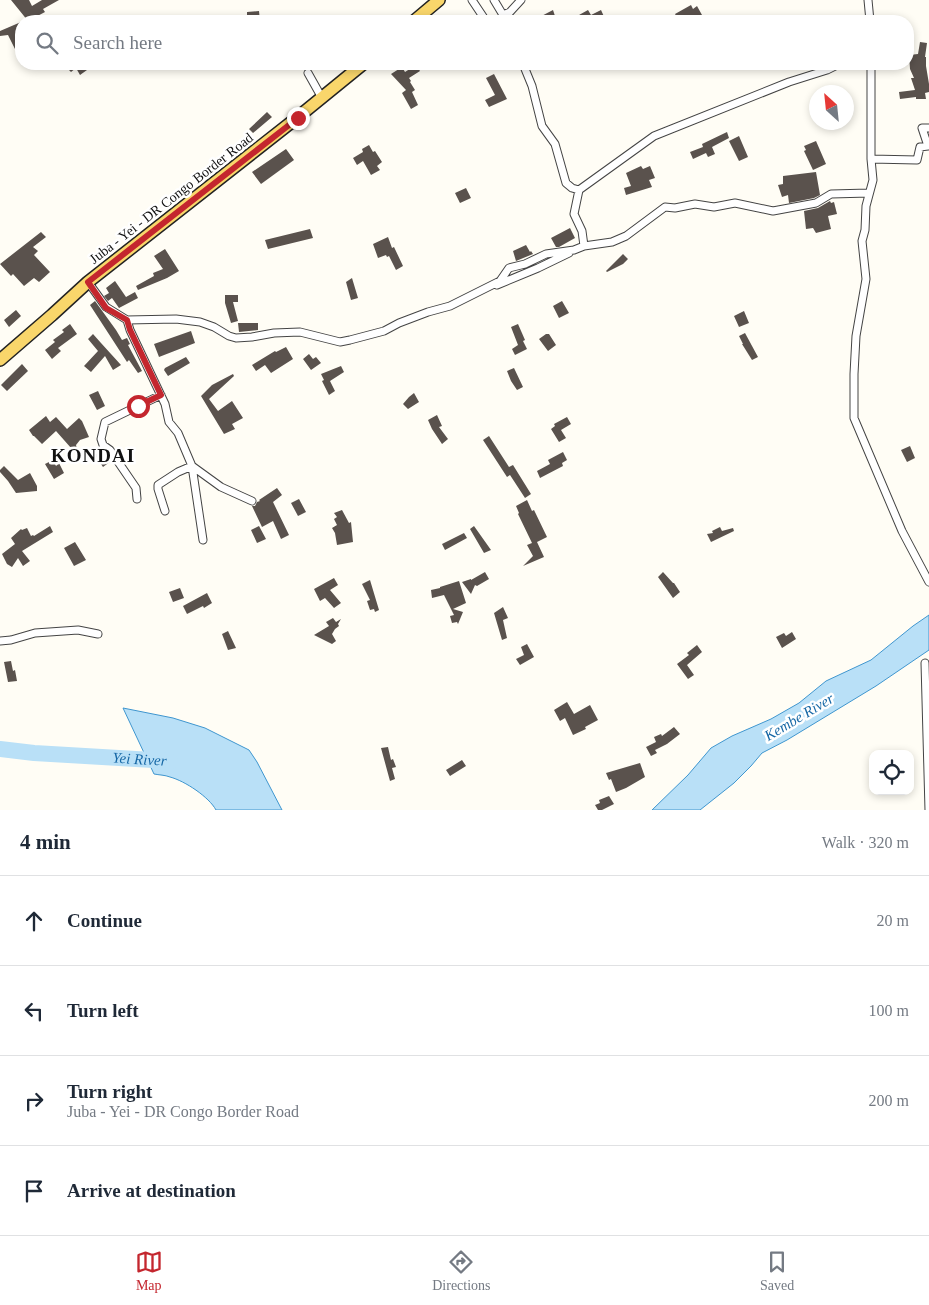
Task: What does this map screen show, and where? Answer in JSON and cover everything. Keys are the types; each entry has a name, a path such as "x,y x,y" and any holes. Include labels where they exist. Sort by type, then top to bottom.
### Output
{"main road":[{"path":"420,15 433,2"},
{"name":"Juba - Yei - DR Congo Border Road","path":"0,360 88,282 356,70"}],"street":[{"path":"472,0 482,15"},
{"path":"494,0 501,15"},
{"path":"506,15 522,0"},
{"path":"868,0 869,15"},
{"path":"525,70 532,86 542,126 555,144 566,183 572,188 579,190"},
{"path":"584,246 582,232 574,214 579,190 654,136 789,82 827,70"},
{"path":"871,70 871,160 873,180 866,206 865,230 862,241 866,278 856,336 854,418 902,531 929,582"},
{"path":"308,74 322,98"},
{"path":"871,160 917,160 920,147 928,146 922,128 929,128"},
{"path":"476,293 520,276 584,246 612,242 626,236 665,207 675,208 695,204 714,207 735,203 773,211 816,203 831,194 869,193"},
{"path":"88,282 106,308 127,320 176,319 200,322 236,338 300,332 340,342 384,331 428,312 450,306 500,281 509,268 525,264 546,254 574,250"},
{"path":"127,320 165,404 169,422 178,433 192,466 203,540"},
{"path":"137,499 136,488 101,439 105,422 161,395"},
{"path":"192,466 221,487 252,501"},
{"path":"165,511 158,485 178,472 192,466"},
{"path":"0,642 35,632 78,630 98,634"},
{"path":"925,663 929,810"}],"water":[{"name":"Kembe River","path":"929,615 929,650 876,686 762,753 734,783 700,810 652,810 688,775 711,748 732,736 771,719 799,703 826,681 871,660"},
{"path":"123,708 173,718 205,728 249,750 282,810 216,810 208,800 189,786 168,776 154,774"}],"building":[{"path":"11,0 29,0 32,6 42,0 59,0 43,9 45,12 39,15 23,15"},
{"path":"691,5 693,9 697,6 702,15 676,15"},
{"path":"553,10 555,15 543,15"},
{"path":"588,10 591,15 579,15"},
{"path":"601,10 603,15 591,15"},
{"path":"259,11 259,15 247,15 247,12"},
{"path":"15,25 15,49 8,35 0,36 0,31"},
{"path":"920,42 927,43 925,57 929,92 925,93 926,99 916,99 916,97 900,99 899,92 915,90 911,78 914,78 910,70 914,70 914,54 918,54"},
{"path":"77,70 87,70 80,75"},
{"path":"397,70 404,70 405,72 408,70 420,71 409,78 415,90 412,92 418,105 411,109 402,93 406,90 391,74"},
{"path":"494,74 507,99 489,107 485,100 495,95 486,78"},
{"path":"267,112 272,117 253,133 249,129"},
{"path":"727,132 729,138 712,147 715,154 708,157 706,153 693,159 690,152 703,147 702,144"},
{"path":"739,136 748,157 739,161 729,141"},
{"path":"816,141 826,164 813,170 804,151 806,150 804,146"},
{"path":"369,145 382,162 377,166 380,170 371,175 363,161 357,165 353,158 363,152 362,149"},
{"path":"286,149 294,160 261,184 252,172"},
{"path":"641,166 643,169 650,166 655,178 649,180 652,187 626,195 624,188 631,186 626,173"},
{"path":"816,172 820,195 789,203 788,195 782,197 778,185 783,184 783,176"},
{"path":"466,188 471,198 460,203 455,193"},
{"path":"830,201 831,203 834,202 837,214 828,216 831,229 816,233 813,228 806,229 804,211 818,208"},
{"path":"570,228 575,238 556,247 551,238"},
{"path":"310,229 313,238 268,249 265,240"},
{"path":"41,232 46,237 33,247 38,251 34,255 50,272 39,282 34,278 24,286 0,264"},
{"path":"388,237 392,248 394,247 403,266 396,270 389,256 387,257 386,255 378,258 373,244"},
{"path":"526,245 533,254 516,261 513,251"},
{"path":"165,249 179,271 138,290 136,286 154,276 153,273 163,269 154,256"},
{"path":"623,254 628,259 623,264 607,272 606,271"},
{"path":"352,278 358,298 351,300 346,282"},
{"path":"115,281 126,297 135,292 138,298 119,308 112,298 108,301 104,296 109,293 106,288"},
{"path":"225,295 238,295 238,302 233,302 238,321 231,323 225,303"},
{"path":"95,301 122,340 127,338 130,344 128,345 142,371 138,373 129,360 127,362 90,305"},
{"path":"562,301 569,313 559,318 553,306"},
{"path":"16,310 21,316 9,327 4,320"},
{"path":"744,311 749,323 739,327 734,316"},
{"path":"238,323 258,323 258,330 239,332"},
{"path":"70,324 77,334 58,348 61,351 52,359 45,350 55,342 53,340 64,332 62,330"},
{"path":"518,324 527,349 515,355 512,349 518,345 511,327"},
{"path":"191,331 195,343 159,357 154,344"},
{"path":"745,333 758,357 752,360 739,336"},
{"path":"93,334 121,365 113,370 105,356 91,372 84,366 98,351 88,339"},
{"path":"549,334 556,345 548,351 539,339"},
{"path":"286,347 293,359 271,373 265,365 256,371 252,365 275,351"},
{"path":"309,354 313,359 316,357 321,363 311,370 303,359"},
{"path":"186,357 190,363 168,376 164,370 165,368"},
{"path":"22,364 28,371 7,391 1,385"},
{"path":"341,366 344,372 330,381 335,391 329,395 322,381 324,380 321,374"},
{"path":"514,368 523,387 517,390 507,371"},
{"path":"233,374 234,376 209,399 218,411 232,401 243,418 232,424 235,429 224,434 201,396 212,385"},
{"path":"98,391 105,406 97,410 89,395"},
{"path":"414,393 419,402 408,409 403,404"},
{"path":"437,415 442,426 439,427 448,439 442,444 428,420"},
{"path":"46,416 50,422 56,417 67,429 79,418 82,421 89,437 80,440 76,445 79,457 56,431 42,444 33,436 29,430"},
{"path":"567,417 571,424 561,430 566,438 559,442 551,429 555,426 554,424"},
{"path":"489,436 509,467 513,465 531,494 525,498 510,475 507,477 483,440"},
{"path":"910,446 915,458 907,462 901,450"},
{"path":"102,450 111,461 103,467 95,455"},
{"path":"563,452 567,460 562,463 563,466 540,478 537,471 550,464 548,460"},
{"path":"53,460 56,466 59,463 64,473 54,479 45,464"},
{"path":"4,466 18,480 30,473 37,486 37,491 16,493 0,472"},
{"path":"277,488 282,495 273,502 289,535 281,539 273,521 262,527 252,506 255,506 259,500"},
{"path":"299,499 306,512 298,516 291,503"},
{"path":"527,500 547,537 537,542 544,557 523,566 533,556 527,545 532,543 516,506"},
{"path":"342,510 349,523 351,522 353,542 337,545 332,528 337,525 334,519 337,517 334,513"},
{"path":"50,526 53,532 22,551 30,561 23,566 18,558 12,567 7,564 2,554 15,544 11,538 21,529 27,528 31,536 34,536"},
{"path":"259,526 266,539 257,543 251,530"},
{"path":"474,526 491,550 484,553 470,529"},
{"path":"720,527 722,531 733,528 734,531 711,542 707,534 713,533 712,531"},
{"path":"464,533 467,538 445,550 442,544"},
{"path":"75,542 86,560 74,566 64,548"},
{"path":"485,572 489,579 477,586 475,585 471,594 462,582 471,580"},
{"path":"663,572 680,592 673,598 658,577"},
{"path":"334,578 338,585 330,590 341,603 334,608 325,598 320,601 314,589"},
{"path":"370,580 379,610 375,612 374,609 370,610 367,601 370,600 362,584"},
{"path":"459,581 466,603 453,609 463,612 458,624 457,622 452,623 450,616 454,615 444,595 432,598 431,590"},
{"path":"180,588 184,598 173,602 169,592"},
{"path":"207,593 212,603 187,614 183,606"},
{"path":"503,607 508,618 503,620 507,638 502,640 494,613"},
{"path":"333,618 336,622 341,619 338,624 339,626 332,634 336,641 332,644 314,635 329,626 326,622"},
{"path":"228,631 236,648 228,650 222,634"},
{"path":"792,632 796,639 782,648 776,637 784,633 786,636"},
{"path":"527,644 534,657 520,665 516,659 524,655 521,647"},
{"path":"697,645 702,652 687,665 694,675 688,679 677,664 689,655 687,653"},
{"path":"11,661 17,681 8,682 4,662"},
{"path":"567,702 574,714 590,705 598,720 585,727 586,729 573,735 565,718 560,721 554,710"},
{"path":"674,727 680,734 655,750 657,753 651,756 646,747 656,742 654,737 661,734 662,736"},
{"path":"388,747 391,760 393,759 396,767 392,768 395,779 390,781 381,748"},
{"path":"462,760 466,766 450,776 446,770"},
{"path":"640,763 645,777 616,792 611,779 609,780 606,773"},
{"path":"609,796 614,804 598,810 595,805 600,803 599,800"}],"waterway":[{"name":"Yei River","path":"0,749 34,753 170,761"}],"district":[{"name":"KONDAI","path":"93,455"}],"route":[{"path":"138,406 161,395 127,320 106,308 88,282 298,118"}]}
